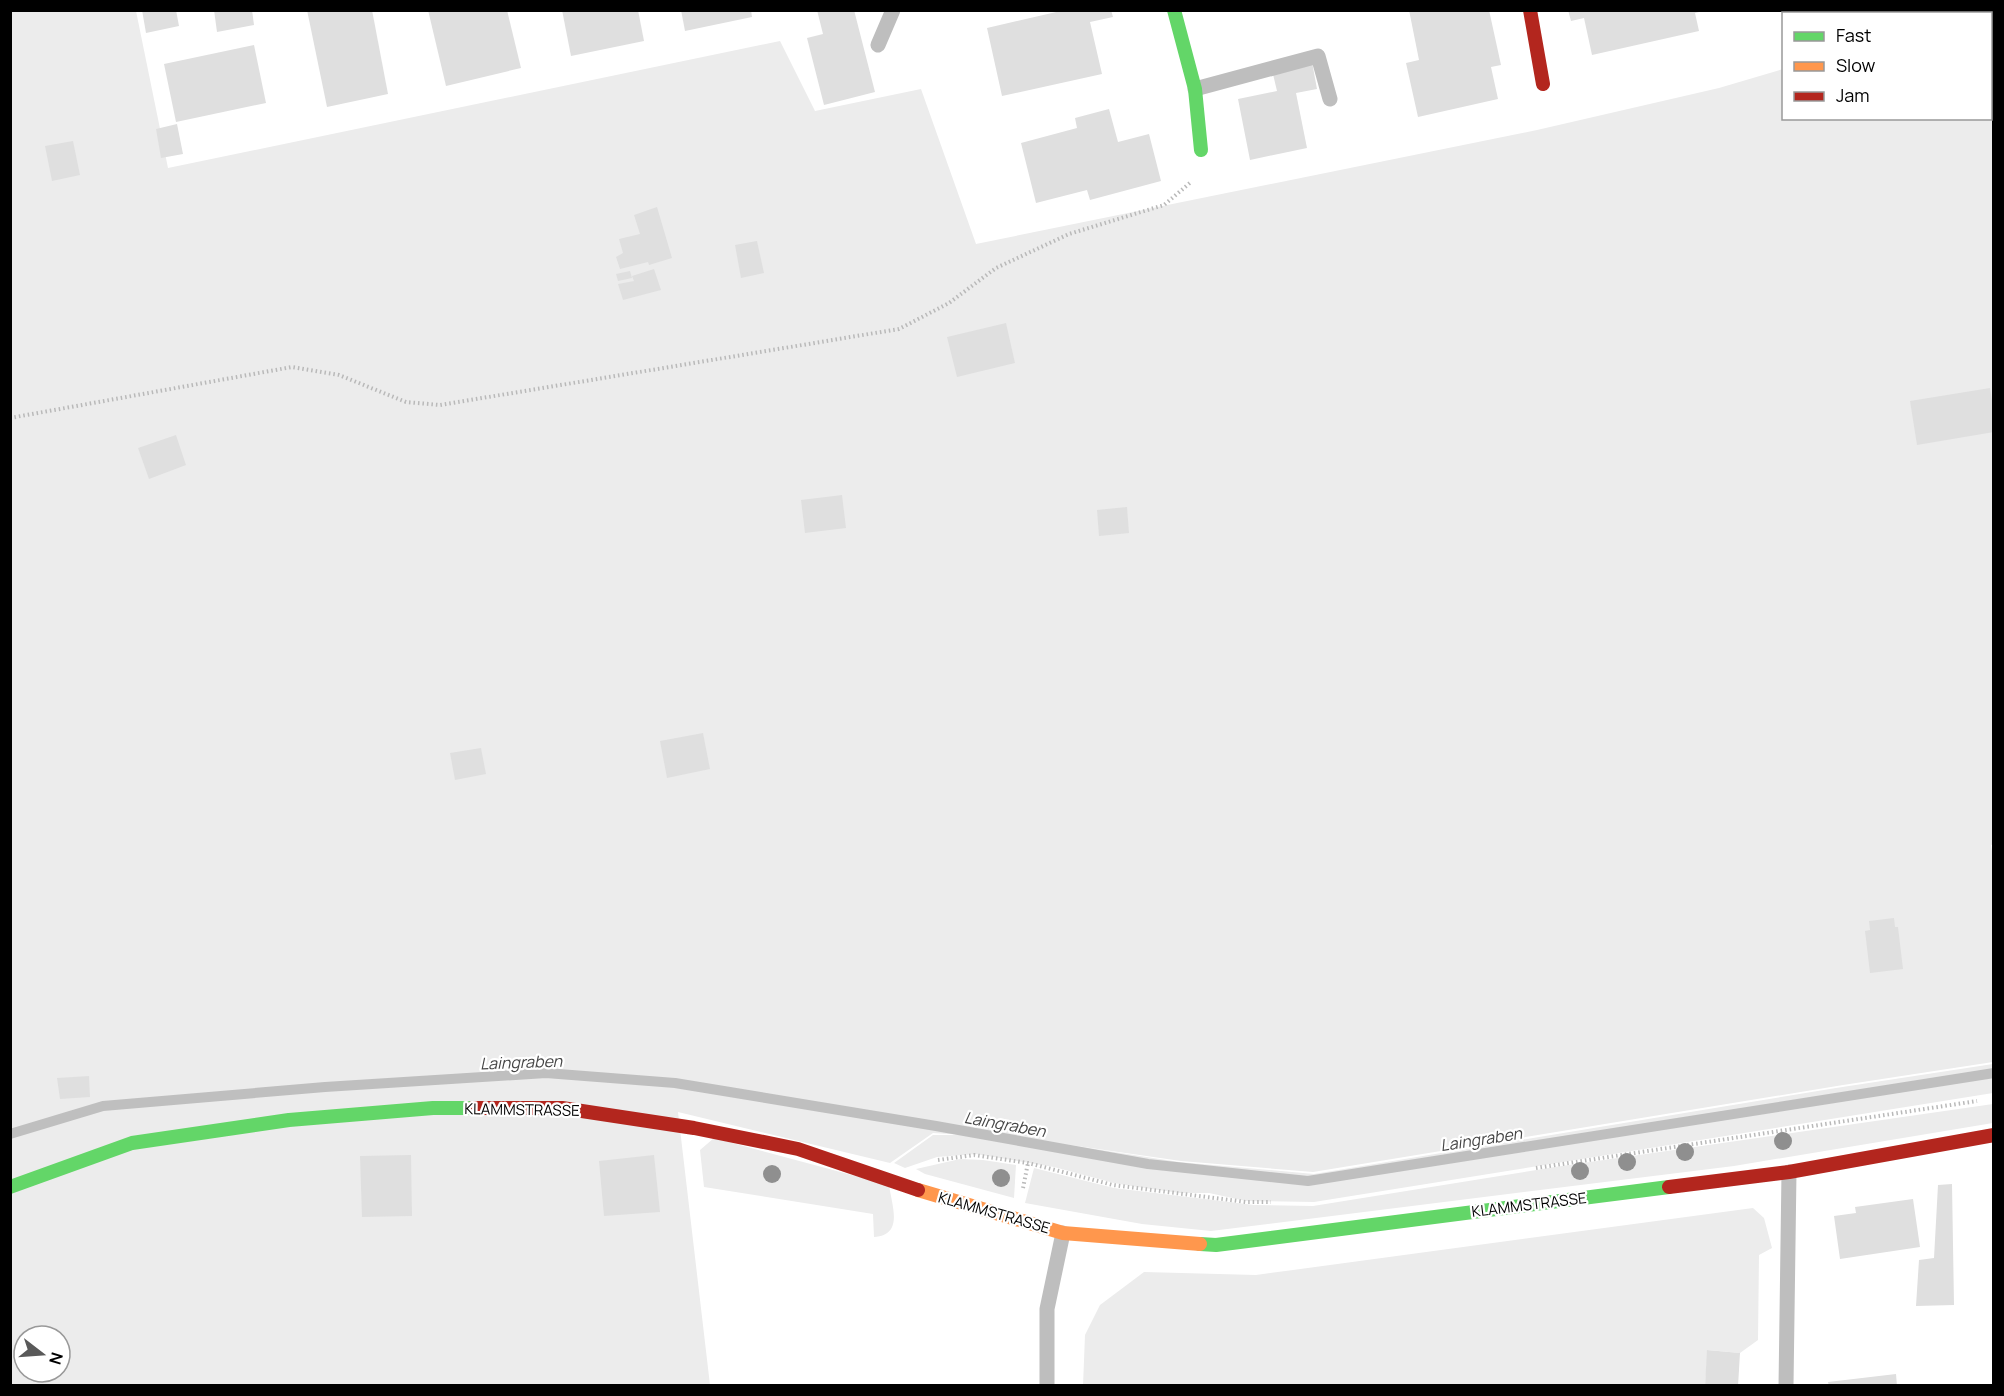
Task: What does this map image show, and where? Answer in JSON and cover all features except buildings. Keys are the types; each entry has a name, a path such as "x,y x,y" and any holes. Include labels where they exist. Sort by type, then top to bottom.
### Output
{"street":[{"path":"1174,10 1196,89 1201,150"},
{"path":"1530,10 1543,84"},
{"name":"KLAMMSTRASSE","path":"10,1187 132,1143 289,1120 433,1108 562,1108 694,1128 798,1149 942,1198 1063,1233 1216,1245 1789,1172 1994,1135"}],"lane":[{"path":"878,45 893,10"},
{"path":"1196,89 1318,56 1330,99"},
{"path":"1786,1386 1789,1172"},
{"name":"KLAMMSTRASSE","path":"1047,1386 1047,1309 1063,1233"}],"path":[{"path":"10,418 292,367 339,375 406,402 440,405 899,330 949,303 996,268 1069,234 1164,205 1191,182 1201,150"},
{"path":"1527,1169 1982,1101"},
{"path":"928,1164 939,1160 974,1155 1028,1162 1113,1185 1246,1202 1280,1202"}],"shaded area":[{"path":"10,11 136,11 168,168 780,41 815,111 921,89 976,244 1537,130 1719,88 1782,69 1782,120 1992,120 1992,101 1994,107 1994,844 1991,845 1994,864 1993,1062 1313,1172 1181,1161 1056,1143 1179,1162 1314,1174 1993,1064 1993,1093 1314,1202 1246,1201 1209,1193 1180,1193 1114,1183 1054,1167 976,1154 937,1157 905,1168 894,1163 933,1135 965,1135 933,1133 890,1163 678,1112 710,1385 11,1385"},
{"path":"1993,1104 1993,1123 1734,1166 1211,1231 1142,1224 1025,1203 1034,1168 1114,1188 1254,1205 1313,1206 1555,1167"},
{"path":"714,1138 889,1185 893,1225 883,1235 874,1237 873,1214 704,1187 700,1150"},
{"path":"960,1159 1016,1165 1014,1198 925,1174 916,1169"},
{"path":"1753,1208 1764,1218 1772,1248 1759,1255 1758,1340 1740,1353 1708,1350 1705,1385 1083,1386 1085,1335 1100,1305 1144,1272 1256,1275"}],"waterway":[{"name":"Laingraben","path":"10,1134 103,1106 325,1087 546,1073 675,1083 1148,1164 1308,1181 1994,1073"}],"traffic: fast":[{"path":"1174,10 1195,89 1201,150"},
{"path":"10,1187 132,1143 289,1120 433,1108 473,1108"},
{"path":"1200,1244 1216,1245 1669,1187"}],"traffic: slow":[{"path":"918,1190 1063,1233 1200,1244"}],"traffic: jam":[{"path":"1530,10 1543,84"},
{"path":"473,1108 562,1108 694,1128 798,1149 918,1190"},
{"path":"1669,1187 1789,1172 1994,1135"}]}
